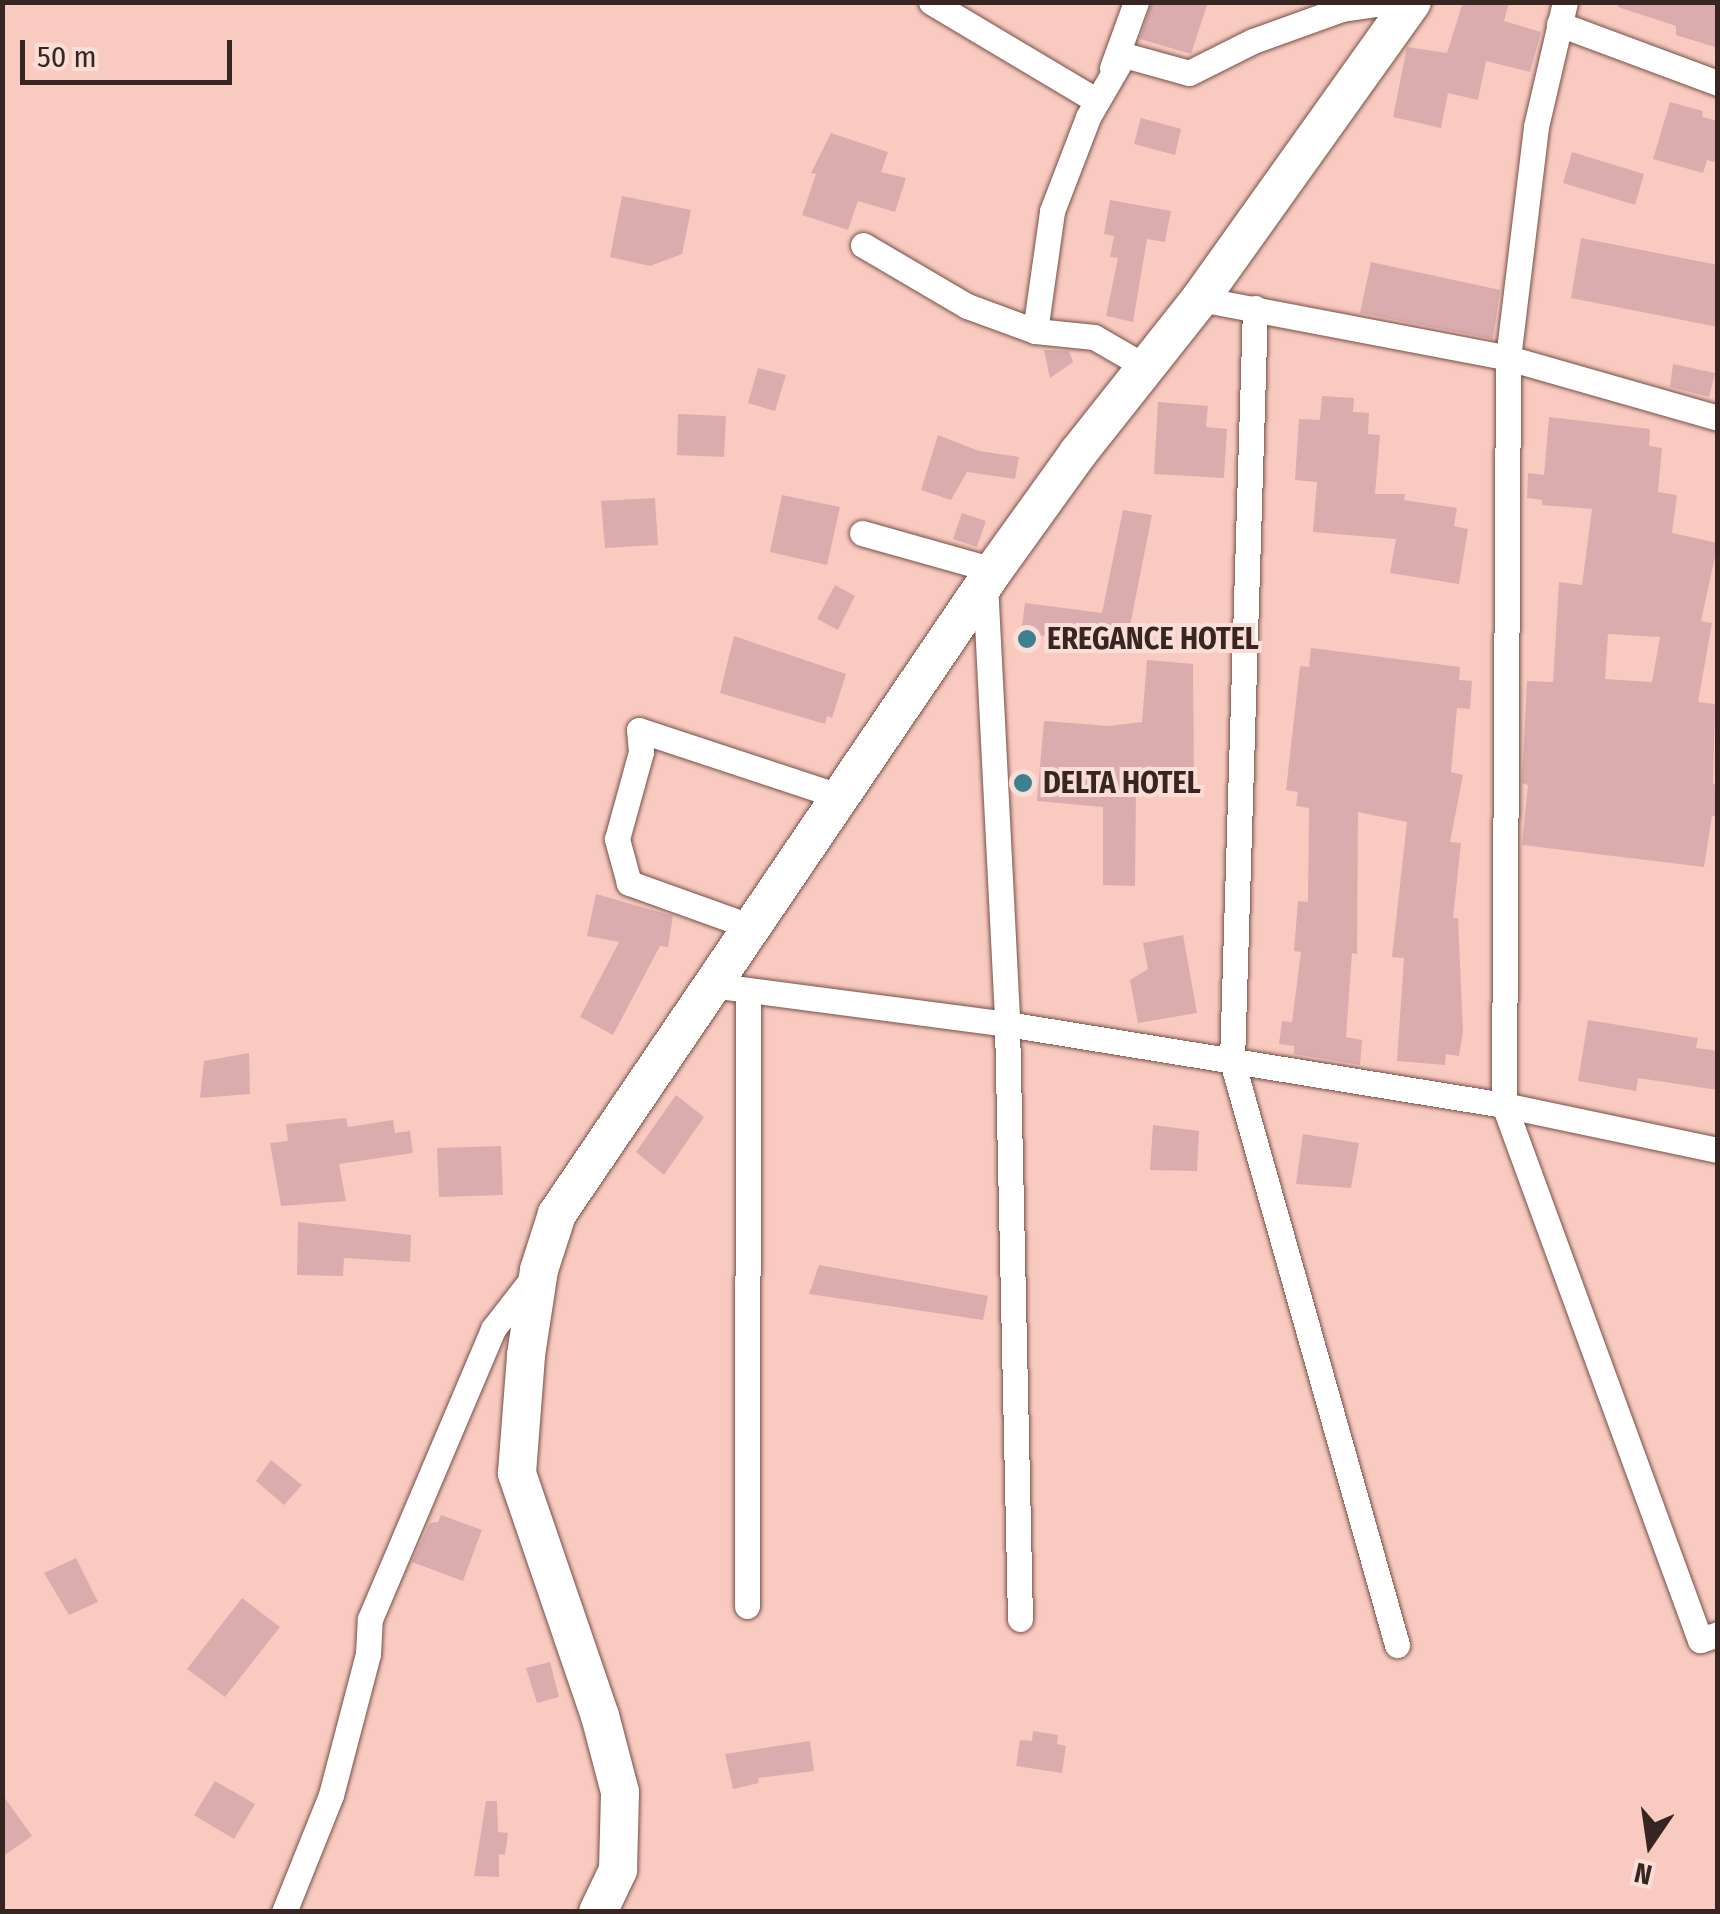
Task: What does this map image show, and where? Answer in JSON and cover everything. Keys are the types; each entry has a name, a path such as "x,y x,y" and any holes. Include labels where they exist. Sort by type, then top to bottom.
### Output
{"main road":[{"path":"598,1912 618,1870 620,1792 600,1716 517,1473 517,1424 539,1270 557,1214 989,577 1200,299 1412,2"}],"street":[{"path":"931,2 1101,94"},
{"path":"1035,331 1052,211 1136,2"},
{"path":"1101,94 1124,55 1189,73 1270,34 1342,9 1390,2"},
{"path":"1718,83 1562,14 1536,127 1508,358 1504,1104 1700,1640 1718,1634"},
{"path":"864,245 967,306 1035,331 1094,337 1146,367"},
{"path":"1200,299 1508,358 1718,418"},
{"path":"1255,308 1232,1060 1396,1645"},
{"path":"862,533 989,577 1007,1024 1020,1619"},
{"path":"752,927 628,883 617,839 626,792 641,752 640,730 842,796"},
{"path":"711,986 1007,1024 1504,1104 1718,1150"},
{"path":"747,1606 748,990"},
{"path":"284,1912 331,1795 368,1654 370,1619 493,1329 539,1270"}],"building":[{"path":"1152,2 1208,2 1191,54 1140,39"},
{"path":"1463,2 1509,2 1504,21 1541,32 1530,72 1486,61 1478,100 1448,93 1441,128 1393,117 1407,47 1447,53"},
{"path":"1618,2 1718,2 1718,48 1676,35 1676,26 1618,7"},
{"path":"1670,102 1703,111 1702,117 1718,121 1718,163 1707,160 1703,173 1653,159"},
{"path":"1141,118 1181,129 1175,155 1134,144"},
{"path":"831,133 888,152 881,172 906,178 895,212 858,201 848,230 802,215 816,174 811,173"},
{"path":"1572,152 1644,174 1635,205 1563,183"},
{"path":"622,196 691,210 682,254 650,266 610,257"},
{"path":"1110,200 1171,211 1165,242 1147,239 1133,322 1106,316 1118,258 1110,257 1114,236 1104,234"},
{"path":"1581,238 1718,265 1718,327 1571,298"},
{"path":"1371,262 1500,290 1493,339 1360,313"},
{"path":"1044,350 1069,351 1073,362 1050,378"},
{"path":"1673,364 1715,373 1709,397 1670,387"},
{"path":"758,368 786,375 775,411 748,403"},
{"path":"1322,396 1354,398 1353,412 1369,413 1368,434 1380,435 1375,494 1405,494 1404,500 1457,508 1454,526 1468,529 1459,584 1390,573 1396,539 1313,532 1317,482 1295,480 1299,419 1320,420"},
{"path":"1158,402 1208,406 1206,427 1227,429 1224,478 1154,474"},
{"path":"678,414 726,416 724,457 677,455"},
{"path":"1549,417 1650,429 1649,446 1662,448 1658,492 1677,495 1672,533 1718,543 1701,621 1712,623 1698,702 1715,704 1713,784 1718,785 1718,817 1712,816 1704,867 1522,845 1528,785 1522,783 1527,681 1553,682 1559,582 1582,585 1592,509 1542,505 1542,500 1527,498 1528,473 1544,475","holes":["1608,634 1660,637 1652,682 1605,679"]},
{"path":"938,435 979,451 1019,457 1015,479 967,472 951,500 921,490"},
{"path":"782,495 840,507 827,565 770,552"},
{"path":"655,498 658,545 605,548 601,501"},
{"path":"1123,510 1152,515 1126,646 1021,633 1025,603 1102,613"},
{"path":"962,513 986,521 977,547 953,539"},
{"path":"835,585 855,596 838,630 817,619"},
{"path":"734,636 846,674 832,718 827,716 825,724 720,693"},
{"path":"1311,648 1460,667 1459,680 1472,681 1470,709 1457,708 1451,772 1463,775 1450,842 1461,843 1453,918 1458,918 1463,1032 1459,1056 1446,1054 1445,1065 1397,1061 1404,958 1392,957 1407,822 1358,812 1357,954 1352,953 1346,1037 1362,1040 1360,1065 1294,1054 1294,1046 1279,1044 1282,1021 1292,1022 1301,952 1294,951 1298,901 1308,902 1309,808 1296,806 1298,792 1286,790 1300,666 1309,667"},
{"path":"1147,660 1193,664 1194,786 1136,787 1135,886 1103,885 1103,807 1037,801 1044,721 1109,726 1142,722"},
{"path":"596,894 673,916 668,947 660,946 613,1035 580,1017 619,942 587,936"},
{"path":"1183,935 1197,1013 1138,1023 1130,980 1148,969 1143,943"},
{"path":"1588,1020 1698,1038 1696,1048 1718,1051 1718,1090 1638,1078 1636,1091 1578,1081"},
{"path":"249,1053 250,1094 200,1098 204,1061"},
{"path":"676,1095 704,1117 664,1175 636,1152"},
{"path":"346,1118 348,1127 393,1120 395,1133 410,1131 413,1153 339,1164 346,1201 281,1206 270,1143 288,1141 286,1124"},
{"path":"1153,1125 1199,1131 1197,1171 1150,1170"},
{"path":"1303,1134 1359,1143 1351,1188 1296,1184"},
{"path":"501,1146 503,1195 439,1197 437,1148"},
{"path":"298,1222 411,1235 410,1262 344,1258 343,1276 297,1275"},
{"path":"819,1265 988,1296 983,1320 809,1294"},
{"path":"271,1460 302,1485 284,1505 256,1481"},
{"path":"441,1515 482,1530 463,1581 412,1562 430,1523 438,1522"},
{"path":"76,1558 98,1602 69,1615 44,1573"},
{"path":"242,1598 280,1627 225,1697 187,1669"},
{"path":"550,1662 559,1697 537,1703 526,1668"},
{"path":"1033,1731 1058,1735 1057,1744 1066,1746 1062,1773 1016,1766 1020,1740 1032,1741"},
{"path":"810,1741 814,1771 758,1778 759,1783 733,1789 725,1754"},
{"path":"215,1781 255,1804 234,1839 194,1815"},
{"path":"2,1794 32,1836 2,1857"},
{"path":"486,1801 497,1801 498,1832 508,1833 505,1855 499,1854 499,1877 474,1876"}],"place":[{"name":"EREGANCE HOTEL","path":"1027,639"},
{"name":"DELTA HOTEL","path":"1023,783"}]}
